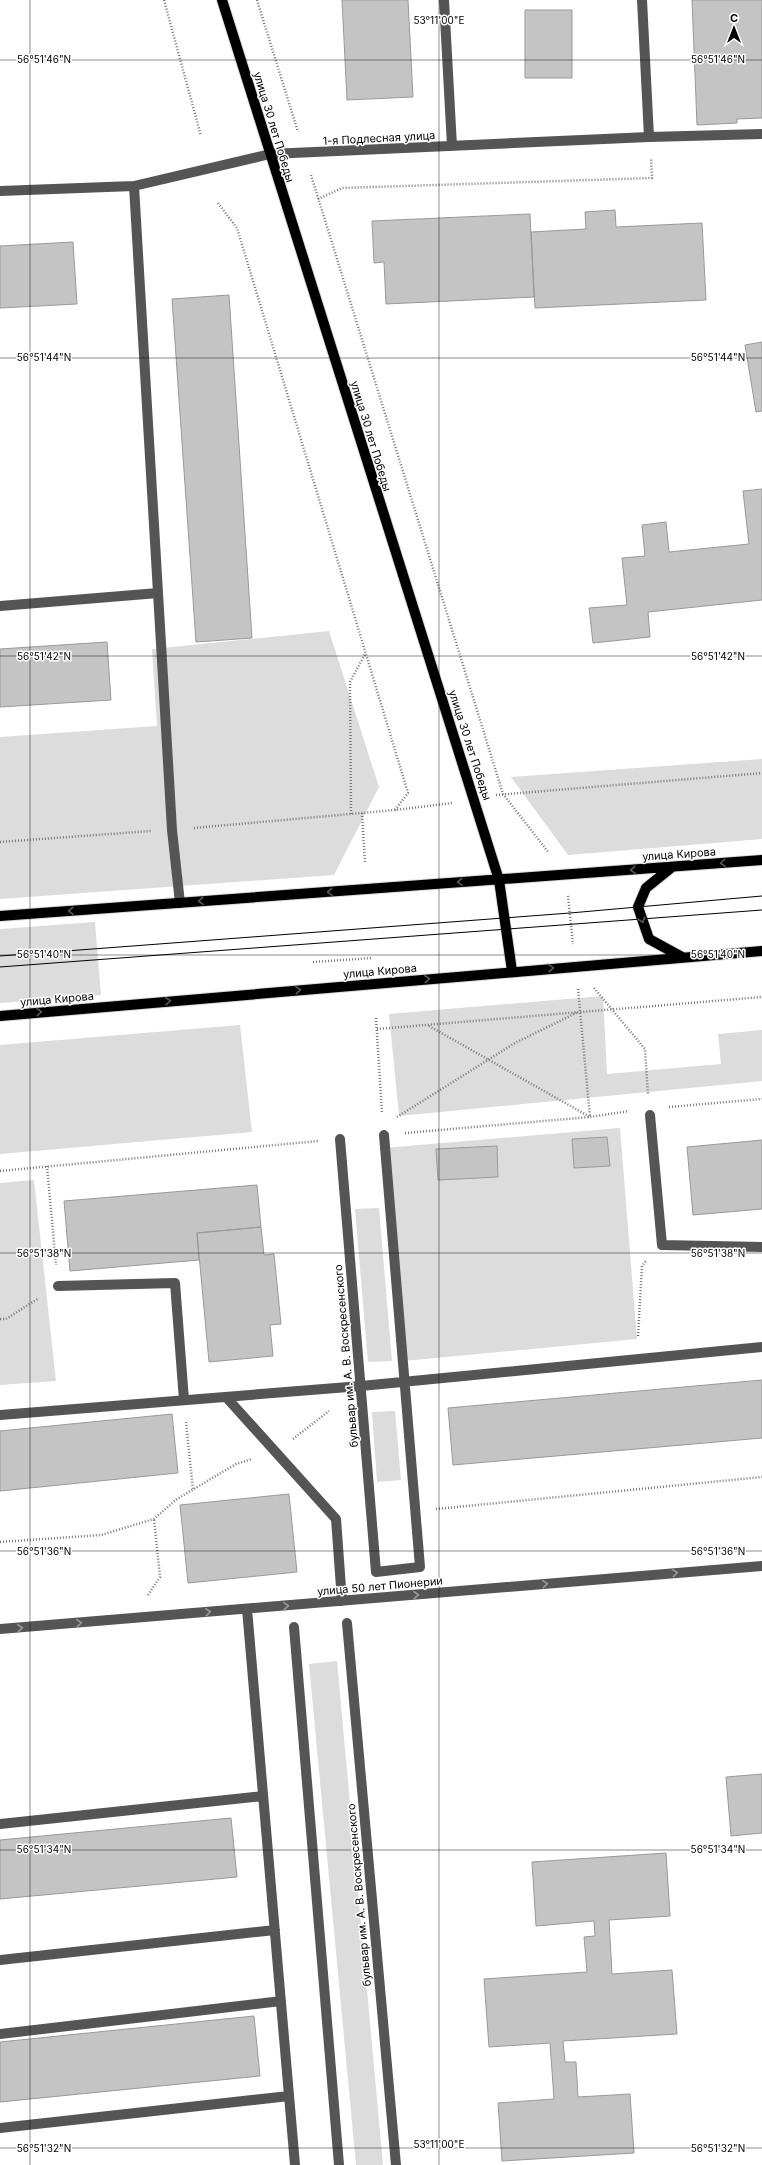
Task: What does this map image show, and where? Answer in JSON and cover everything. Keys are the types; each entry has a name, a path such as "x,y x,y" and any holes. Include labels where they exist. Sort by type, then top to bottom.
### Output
{"main road":[{"name":"улица 30 лет Победы","path":"222,0 499,880 512,971"},
{"name":"улица Кирова","path":"0,916 762,860"},
{"path":"672,867 646,888 638,907 649,939 682,957"},
{"name":"улица Кирова","path":"0,1016 512,971 762,951"}],"street":[{"path":"444,0 452,146"},
{"path":"642,0 649,137"},
{"name":"1-я Подлесная улица","path":"0,191 134,186 270,154 649,137 762,134"},
{"path":"134,186 172,830 180,903"},
{"path":"0,606 158,593"},
{"path":"650,1112 662,1245 762,1247"},
{"path":"384,1130 416,1511"},
{"name":"бульвар им. А. В. Воскресенского","path":"340,1139 376,1572 420,1568 416,1511"},
{"path":"58,1286 175,1283 184,1400"},
{"path":"0,1415 361,1386 762,1347"},
{"path":"226,1397 336,1519 342,1601"},
{"name":"улица 50 лет Пионерии","path":"0,1629 762,1566"},
{"path":"247,1609 295,2165"},
{"name":"бульвар им. А. В. Воскресенского","path":"347,1623 396,2165"},
{"path":"294,1627 339,2165"},
{"path":"0,1824 263,1796"},
{"path":"0,1960 275,1930"},
{"path":"0,2034 281,2001"},
{"path":"0,2128 289,2096"}],"path":[{"path":"164,0 201,136"},
{"path":"258,0 318,199 503,794"},
{"path":"318,199 342,188 652,178 649,137"},
{"path":"218,203 236,228 408,793 395,810"},
{"path":"351,814 350,682 366,654"},
{"path":"0,842 172,830 351,814 475,800 503,794 762,773"},
{"path":"362,813 365,863"},
{"path":"313,962 372,958"},
{"path":"575,966 645,1049 650,1112"},
{"path":"376,1029 429,1026 611,1008 762,997"},
{"path":"384,1130 515,1043 580,1011"},
{"path":"376,1018 384,1130"},
{"path":"429,1026 590,1117"},
{"path":"384,1130 590,1117 650,1112 762,1099"},
{"path":"0,1171 340,1139"},
{"path":"0,1319 6,1319 58,1286 47,1166"},
{"path":"637,1359 642,1266 662,1245"},
{"path":"184,1400 193,1490"},
{"path":"0,1542 101,1535 154,1519 177,1499 236,1464 276,1452 331,1410"},
{"path":"416,1511 762,1478"},
{"path":"133,1618 160,1577 154,1519"}],"shaded area":[{"path":"329,631 379,787 334,875 0,899 0,737 157,726 152,649"},
{"path":"762,759 762,839 568,855 511,777"},
{"path":"95,922 101,995 0,1003 0,929"},
{"path":"603,996 607,1074 721,1064 718,1034 762,1030 762,1081 399,1116 389,1014"},
{"path":"240,1025 252,1132 0,1154 0,1045"},
{"path":"620,1128 637,1339 403,1361 384,1148"},
{"path":"34,1180 56,1381 0,1385 0,1183"},
{"path":"379,1208 392,1361 368,1362 355,1209"},
{"path":"395,1411 401,1480 377,1482 372,1412"},
{"path":"337,1661 383,2165 356,2165 309,1664"}],"building":[{"path":"342,0 408,0 413,97 347,100"},
{"path":"692,0 762,0 762,118 737,119 737,123 697,125"},
{"path":"525,10 572,10 572,78 525,78"},
{"path":"615,210 616,227 702,223 706,300 535,308 531,232 586,229 585,212"},
{"path":"530,214 534,297 386,304 384,262 374,263 372,221"},
{"path":"73,242 77,304 0,308 0,246"},
{"path":"229,295 252,638 196,642 172,299"},
{"path":"762,342 762,411 756,412 745,345"},
{"path":"762,489 762,600 648,612 650,637 593,643 589,608 627,605 622,558 645,556 642,525 666,522 669,552 749,544 743,491"},
{"path":"107,642 111,700 0,707 0,649"},
{"path":"607,1137 610,1166 574,1168 572,1139"},
{"path":"762,1140 762,1209 693,1215 687,1147"},
{"path":"497,1146 498,1177 438,1180 436,1149"},
{"path":"257,1185 261,1227 197,1233 199,1260 70,1271 64,1201"},
{"path":"261,1227 264,1255 274,1254 281,1324 270,1325 273,1356 209,1362 197,1233"},
{"path":"762,1380 762,1438 453,1465 448,1408"},
{"path":"172,1414 178,1473 0,1491 0,1431"},
{"path":"289,1494 297,1572 188,1583 180,1505"},
{"path":"762,1774 762,1833 731,1836 726,1777"},
{"path":"231,1818 237,1877 0,1899 0,1840"},
{"path":"666,1853 670,1916 609,1920 612,1974 672,1970 677,2034 563,2041 565,2062 576,2062 578,2097 630,2094 634,2153 502,2161 498,2103 554,2099 550,2043 489,2047 484,1979 587,1972 584,1937 595,1936 594,1921 536,1926 532,1862"},
{"path":"254,2016 260,2076 0,2102 0,2042"}],"tram line":[{"path":"0,956 570,913 762,896"},
{"path":"0,967 762,910"}]}
